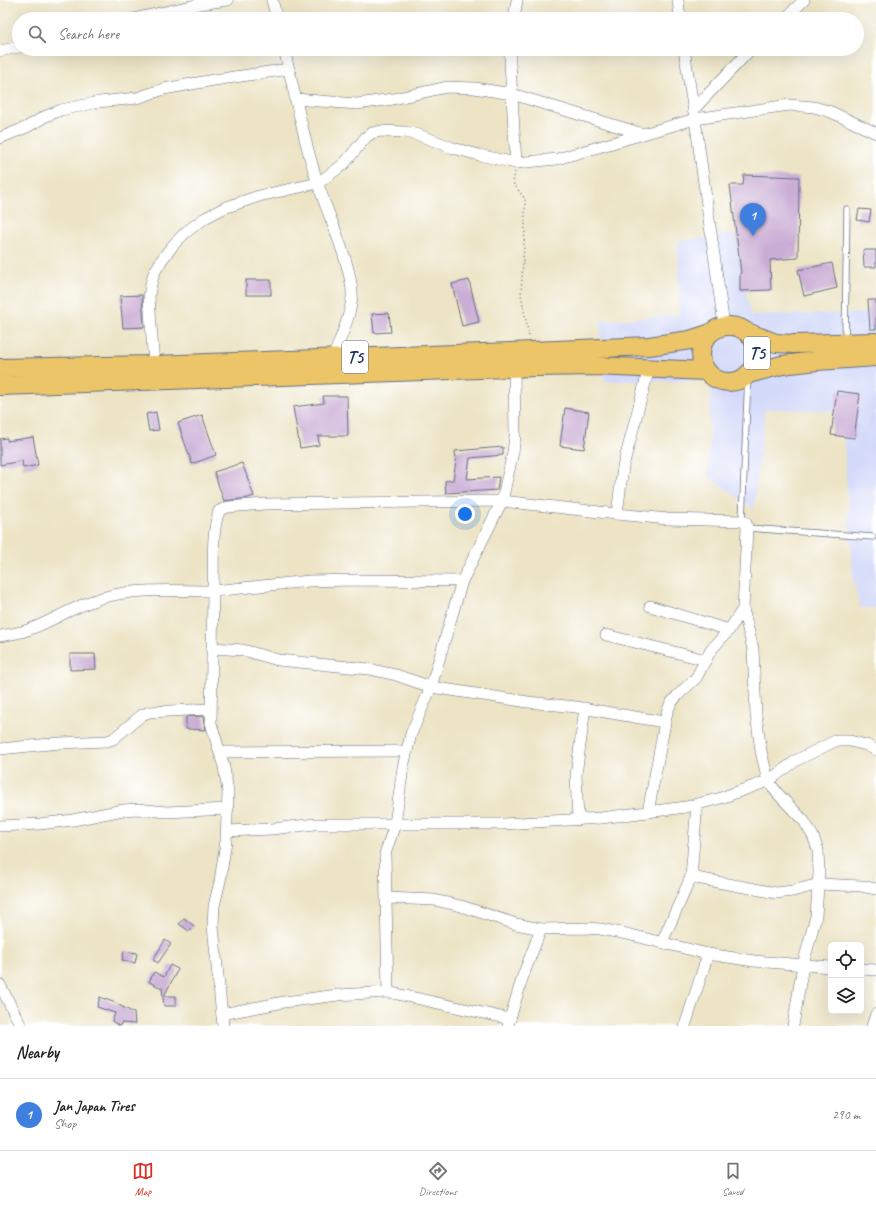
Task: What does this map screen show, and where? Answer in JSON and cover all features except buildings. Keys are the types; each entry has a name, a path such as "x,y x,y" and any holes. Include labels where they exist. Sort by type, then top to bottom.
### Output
{"highway":[{"name":"T5","path":"0,368 154,365 656,345 690,340 716,330 733,326 776,343 876,342"},
{"path":"706,371 701,362 702,344 716,330"},
{"name":"T5","path":"746,332 754,342 757,353 755,364 748,374"},
{"name":"T5","path":"0,386 514,367 595,366 706,371 715,379 727,382 738,380 748,374 782,365 876,357"}],"street":[{"path":"164,12 200,4 228,0"},
{"path":"272,0 275,12"},
{"path":"515,12 517,0"},
{"path":"678,0 679,12"},
{"path":"792,12 804,0"},
{"path":"0,51 12,48"},
{"path":"286,56 295,99 318,183 340,239 348,269 352,296 349,312 333,358"},
{"path":"510,56 516,162"},
{"path":"685,56 694,114 716,330"},
{"path":"694,114 746,56"},
{"path":"0,138 27,127 44,117 61,110 99,102 137,98 164,89 214,80 289,69"},
{"path":"295,99 357,104 393,99 447,87 474,88 512,94 643,134"},
{"path":"154,365 149,298 151,284 154,273 174,244 186,232 205,218 224,208 259,196 318,183 350,158 366,137 372,133 392,130 419,135 472,153 516,162 556,159 643,134 694,114 789,105 814,107 831,112 876,133"},
{"path":"388,992 385,854 395,824 406,751 411,734 431,687 462,581 502,501 515,436 514,367"},
{"path":"617,514 622,467 649,368"},
{"path":"224,1026 213,926 214,906 221,874 227,831 228,792 224,767 211,723 210,709 213,591 216,528 219,511 242,505 265,504 502,501 617,514 745,525 743,609 753,649 756,715 761,752 768,781 778,794 804,821 813,836 818,850 819,884 816,916 803,965 793,1026"},
{"path":"0,636 33,629 74,609 109,596 134,592 213,591 309,582 355,580 462,581"},
{"path":"650,606 729,630"},
{"path":"648,812 664,722 672,703 678,695 696,678 711,650 729,630 743,609"},
{"path":"606,635 706,660"},
{"path":"212,648 243,650 278,660 369,668 396,675 431,687 528,702 585,708 664,722"},
{"path":"578,820 576,775 585,708"},
{"path":"0,750 60,743 107,741 113,739 142,715 149,712 210,709"},
{"path":"227,831 272,829 314,824 503,824 578,820 648,812 697,804 720,798 768,781 797,760 835,741 850,741 866,745 876,750"},
{"path":"220,752 406,751"},
{"path":"662,942 691,877 697,804"},
{"path":"0,826 40,824 73,820 123,810 137,809 167,812 228,809"},
{"path":"691,877 776,893 793,892 819,884 861,886 876,889"},
{"path":"387,898 434,900 461,906 516,924 541,929 585,928 627,934 708,954 754,961 828,967"},
{"path":"222,1014 284,1002 338,995 388,992 509,1022 523,976 541,929"},
{"path":"685,1026 708,954"},
{"path":"864,969 876,970"},
{"path":"0,985 22,1026"},
{"path":"872,1026 876,1014"}],"lane":[{"path":"845,343 847,210"},
{"path":"748,374 745,525 873,536"}],"path":[{"path":"516,162 513,183 525,199 522,294 532,351"}],"shaded area":[{"path":"734,234 751,315 876,313 876,608 860,608 853,579 842,411 765,409 754,509 708,476 711,381 604,381 600,321 679,315 678,241"}],"place":[{"name":"Jan Japan Tires","path":"753,236"}]}
